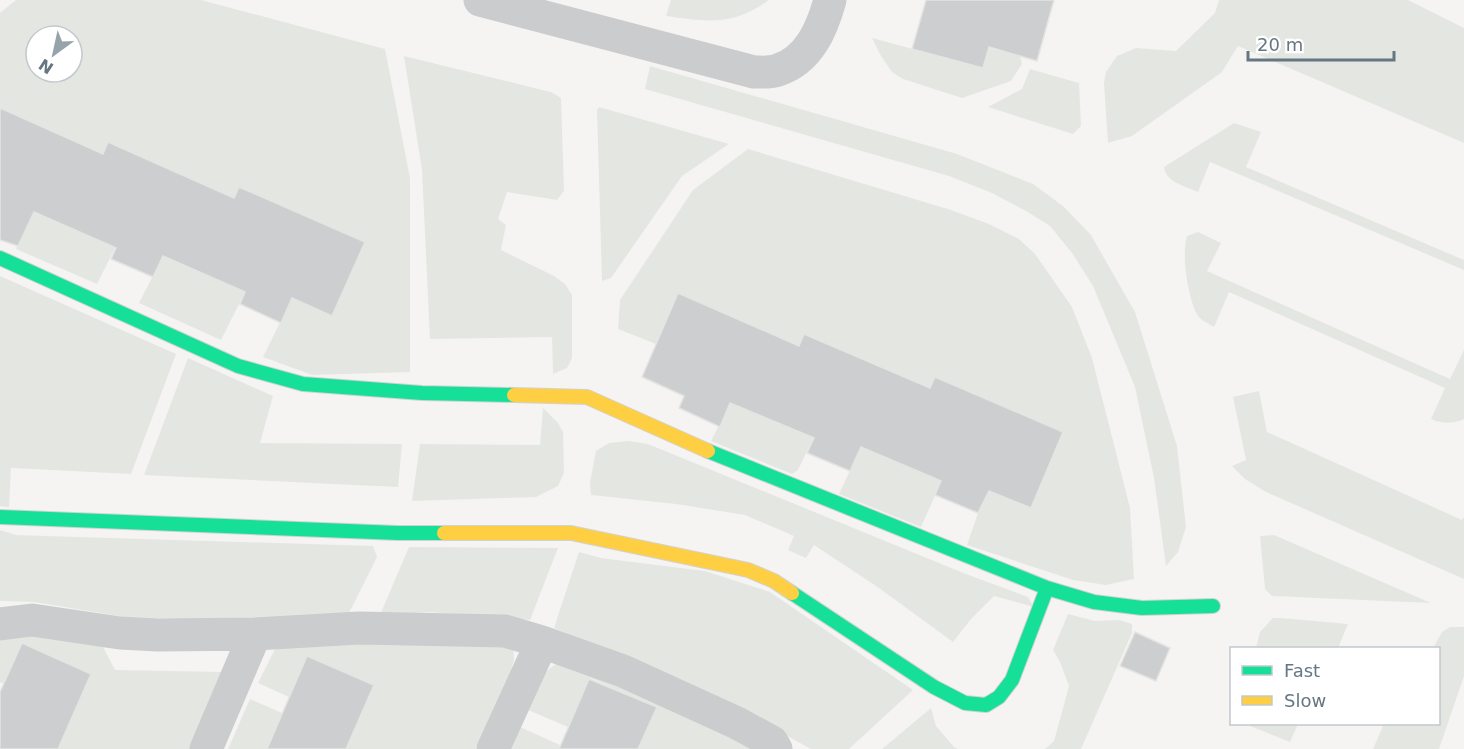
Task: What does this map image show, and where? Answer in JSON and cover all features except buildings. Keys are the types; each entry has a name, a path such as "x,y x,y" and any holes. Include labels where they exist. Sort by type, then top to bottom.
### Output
{"street":[{"path":"480,0 754,72 776,71 791,64 810,47 823,26 830,0"},
{"path":"0,258 238,366 303,384 422,393 587,397 687,443 802,491 1047,588 1094,602 1142,608 1213,606"},
{"path":"0,517 398,533 571,532 748,570 774,581 934,687 965,703 986,705 999,697 1012,680 1047,588"},
{"path":"0,624 32,620 120,633 158,635 255,634 359,628 452,628 505,631 623,671 726,718 772,742 776,749"},
{"path":"206,749 255,634"},
{"path":"493,749 542,642"}],"shaded area":[{"path":"16,0 201,0 385,49 410,178 410,372 312,375 263,357 292,298 332,316 365,242 240,187 234,198 108,142 103,154 0,108 0,13"},
{"path":"671,0 769,0 731,18 695,20 666,16"},
{"path":"1219,0 1408,0 1464,28 1464,143 1238,46 1222,72 1132,136 1108,143 1104,83 1106,72 1117,56 1136,48 1176,51 1215,13"},
{"path":"872,38 983,68 989,48 1020,56 1022,64 1011,81 962,98 903,79 892,72"},
{"path":"404,56 551,92 561,98 564,191 557,200 507,192 498,219 506,225 501,250 554,276 565,284 572,295 572,358 567,368 553,374 552,337 430,339 422,170"},
{"path":"650,66 957,154 1033,184 1063,206 1091,235 1135,312 1177,446 1186,527 1178,552 1166,566 1154,478 1135,387 1093,286 1072,253 1050,226 992,193 949,176 645,89"},
{"path":"1030,69 1079,83 1081,126 1073,134 988,107 1022,89"},
{"path":"599,107 729,144 682,176 611,278 602,281 597,110"},
{"path":"1234,123 1261,132 1246,167 1464,260 1464,270 1210,162 1198,192 1168,177 1164,167"},
{"path":"748,149 951,210 989,224 1019,239 1035,254 1072,307 1092,358 1130,508 1134,579 1106,585 1073,580 967,545 978,513 990,490 1031,507 1063,432 936,377 930,388 805,334 799,346 678,293 656,344 618,329 620,300 693,190"},
{"path":"34,212 120,238 97,284 16,249"},
{"path":"1198,232 1221,243 1207,271 1450,379 1464,350 1464,419 1448,423 1431,419 1445,388 1229,292 1214,327 1203,320 1194,309 1185,265 1187,236"},
{"path":"163,256 251,280 221,340 139,303"},
{"path":"0,276 176,354 131,474 11,468 9,507 0,506"},
{"path":"188,358 273,396 260,443 402,444 398,487 144,475"},
{"path":"1259,391 1267,432 1462,520 1464,517 1464,579 1266,492 1245,479 1232,466 1246,460 1233,397"},
{"path":"730,403 771,420 818,428 798,470 792,474 711,441"},
{"path":"543,408 558,423 563,432 564,473 558,486 536,497 412,501 420,444 540,445"},
{"path":"629,441 648,444 966,574 1028,597 1034,607 994,596 971,619 953,642 879,588 814,545 806,558 788,550 794,536 745,515 676,504 591,495 590,482 596,451 609,443"},
{"path":"861,447 901,464 946,471 921,527 839,494"},
{"path":"0,530 16,535 373,546 377,557 348,615 209,620 125,617 34,602 0,601"},
{"path":"1274,535 1431,603 1272,596 1265,589 1260,536"},
{"path":"409,547 558,548 530,620 429,612 380,615"},
{"path":"579,552 601,558 705,571 770,592 913,690 849,749 811,749 724,701 554,628"},
{"path":"1068,614 1095,621 1119,620 1132,624 1132,633 1081,749 1045,749 1054,741 1069,686 1053,650"},
{"path":"1273,618 1348,624 1338,647 1256,647 1260,632"},
{"path":"1450,627 1464,627 1464,676 1439,749 1373,749 1383,726 1380,725 1440,725 1440,647 1434,647 1442,632"},
{"path":"9,632 100,641 115,670 227,672 192,749 58,749 91,674 22,643 4,684 0,682 0,636"},
{"path":"340,642 513,643 514,660 510,674 476,749 346,749 374,685 308,656 289,697 258,683 276,647"},
{"path":"559,663 570,665 760,749 638,749 657,707 590,678 568,727 528,710 542,677"},
{"path":"250,699 282,713 267,749 228,749"},
{"path":"931,708 936,726 958,749 882,749"},
{"path":"1248,725 1298,725 1290,742"},
{"path":"520,727 560,745 558,749 510,749"}],"traffic: fast":[{"path":"0,258 238,366 303,384 422,393 514,395"},
{"path":"708,451 1047,588 1094,602 1142,608 1213,606"},
{"path":"0,517 444,533"},
{"path":"792,593 934,687 965,703 986,705 999,697 1012,680 1047,588"}],"traffic: slow":[{"path":"514,395 587,397 708,451"},
{"path":"444,533 571,533 748,570 774,581 792,593"}]}
